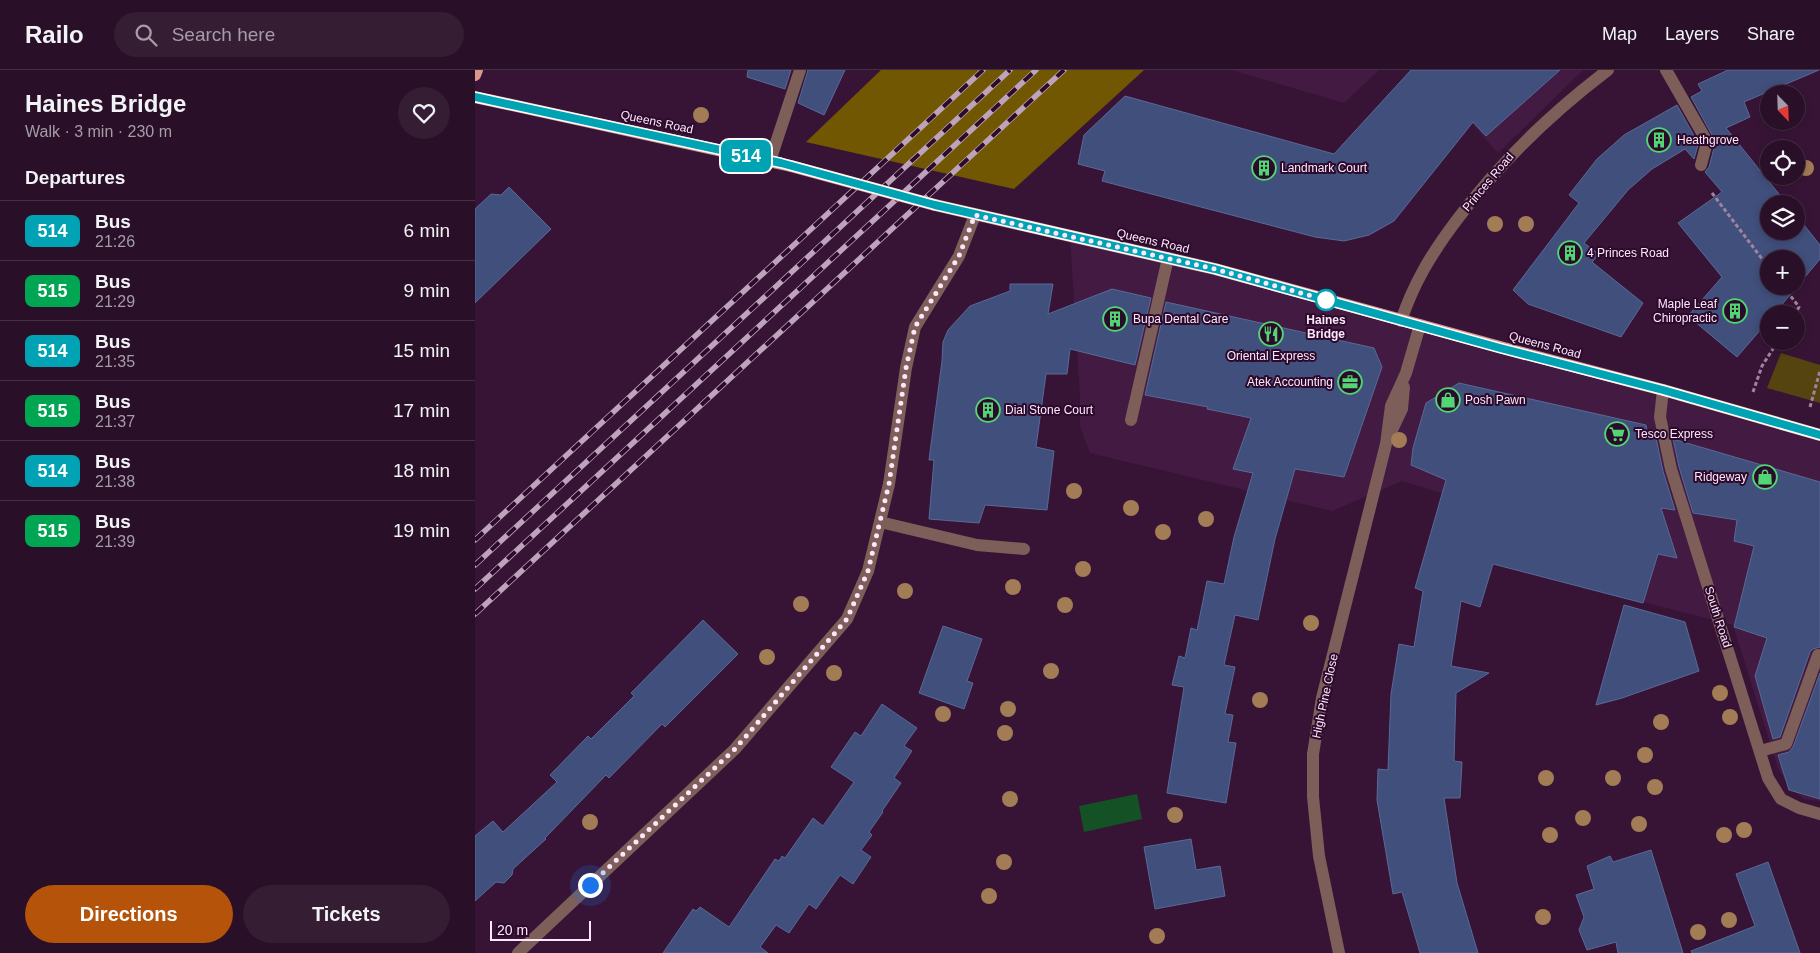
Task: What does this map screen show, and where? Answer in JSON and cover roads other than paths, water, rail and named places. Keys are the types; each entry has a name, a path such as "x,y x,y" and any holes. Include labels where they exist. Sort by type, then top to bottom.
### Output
{"main road":[{"path":"475,75 477,70"},
{"name":"Queens Road","path":"475,97 770,161 975,215 1215,269 1663,390 1820,435"}],"street":[{"path":"770,161 800,70"},
{"name":"Princes Road","path":"1401,320 1420,274 1437,246 1502,163 1557,110 1608,70"},
{"path":"1666,70 1705,138 1706,146 1701,165"},
{"path":"518,953 735,749 847,619 868,571 889,484 906,368 915,327 959,256 975,215"},
{"path":"1131,420 1167,258"},
{"name":"High Pine Close","path":"1339,953 1319,856 1313,797 1313,754 1322,698 1386,444 1391,406 1406,373 1420,325"},
{"name":"South Road","path":"1663,390 1660,417 1671,469 1768,778 1781,799 1799,808 1820,814"},
{"path":"880,522 977,545 1024,549"},
{"path":"1761,751 1787,744 1818,655"}],"railway":[{"path":"475,540 983,70"},
{"path":"475,565 1010,70"},
{"path":"475,589 1036,70"},
{"path":"475,614 1064,70"}],"place":[{"name":"Heathgrove","path":"1659,140"},
{"name":"Landmark Court","path":"1264,168"},
{"name":"4 Princes Road","path":"1570,253"},
{"name":"Haines Bridge","path":"1326,300"},
{"name":"Maple Leaf Chiropractic","path":"1735,311"},
{"name":"Bupa Dental Care","path":"1115,319"},
{"name":"Oriental Express","path":"1271,334"},
{"name":"Atek Accounting","path":"1350,382"},
{"name":"Posh Pawn","path":"1448,400"},
{"name":"Dial Stone Court","path":"988,410"},
{"name":"Tesco Express","path":"1617,434"},
{"name":"Ridgeway","path":"1765,477"}]}
